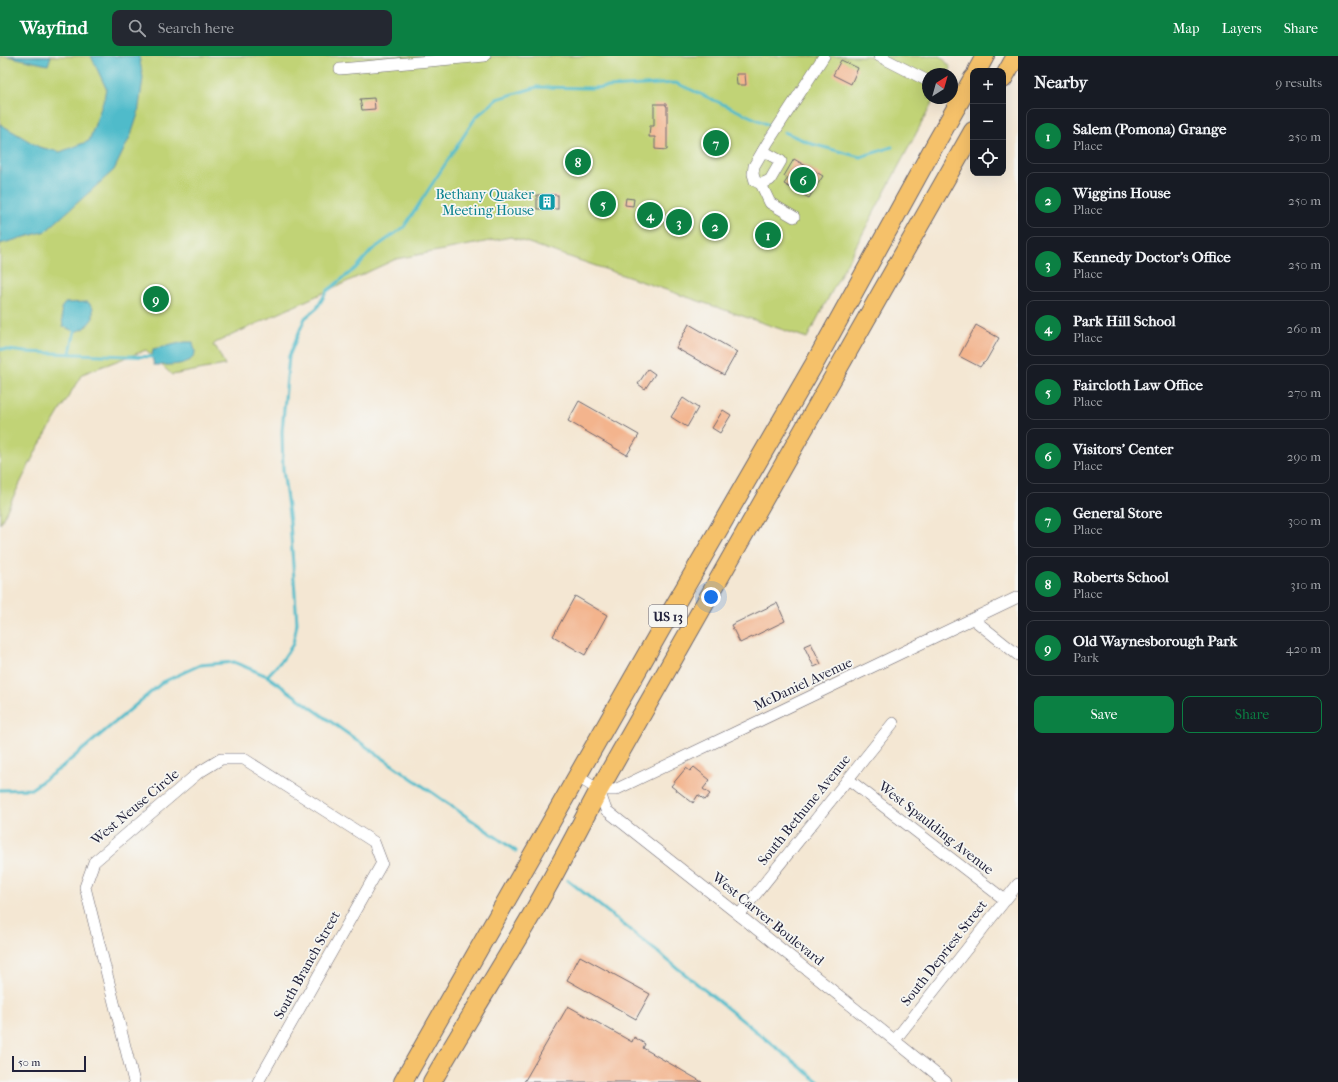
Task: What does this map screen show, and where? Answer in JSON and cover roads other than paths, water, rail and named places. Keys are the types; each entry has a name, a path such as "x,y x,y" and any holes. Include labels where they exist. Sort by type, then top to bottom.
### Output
{"highway":[{"path":"979,68 985,56"},
{"path":"1006,74 1016,56"},
{"name":"US 13","path":"958,95 970,81"},
{"name":"US 13","path":"404,1082 661,629 816,361 932,150 953,104"},
{"name":"US 13","path":"432,1082 553,877 599,790 970,136"}],"street":[{"path":"340,69 485,56"},
{"path":"794,218 770,203 761,184 755,181 753,174 754,166 824,56"},
{"path":"879,56 922,78"},
{"path":"761,184 770,180 781,161 763,151"},
{"name":"McDaniel Avenue","path":"599,790 614,790 1018,597"},
{"path":"973,619 1018,655"},
{"name":"South Bethune Avenue","path":"739,915 892,723"},
{"name":"West Neuse Circle","path":"134,1082 85,887 94,862 198,773 220,759 244,759 374,842 382,862"},
{"path":"578,777 599,790"},
{"name":"West Spaulding Avenue","path":"848,779 1005,900"},
{"name":"West Carver Boulevard","path":"599,790 606,810 946,1082"},
{"name":"South Branch Street","path":"258,1082 382,862"},
{"name":"South Depriest Street","path":"894,1040 1018,884"}],"water":[{"path":"7,56 51,56 48,65"},
{"path":"91,56 139,56 143,78 138,114 131,135 114,170 46,231 0,244 0,124 39,147 60,152 89,141 104,99 106,88"},
{"path":"88,302 93,308 93,318 85,328 75,332 63,326 61,308 65,303"},
{"path":"185,342 193,342 195,352 190,360 184,363 171,365 154,365 152,357 153,349"}],"waterway":[{"path":"267,676 283,659 293,644 297,623 290,522 283,470 282,431 289,356 305,318 317,308 327,291 356,268 372,250 404,227 476,117 497,99 537,87 591,88 676,83 769,125"},
{"path":"784,132 812,144 860,157 892,147"},
{"path":"70,353 75,330"},
{"path":"0,349 25,352 155,357"},
{"path":"0,790 31,789 62,767 163,682 200,665 234,662 267,676 516,851"},
{"path":"568,880 819,1082"}],"place":[{"name":"General Store","path":"716,143"},
{"name":"Roberts School","path":"578,162"},
{"name":"Visitors' Center","path":"803,180"},
{"name":"Bethany Quaker Meeting House","path":"547,202"},
{"name":"Faircloth Law Office","path":"603,204"},
{"name":"Park Hill School","path":"650,215"},
{"name":"Kennedy Doctor’s Office","path":"679,222"},
{"name":"Wiggins House","path":"715,226"},
{"name":"Salem (Pomona) Grange","path":"768,235"},
{"name":"Old Waynesborough Park","path":"156,299"}]}
